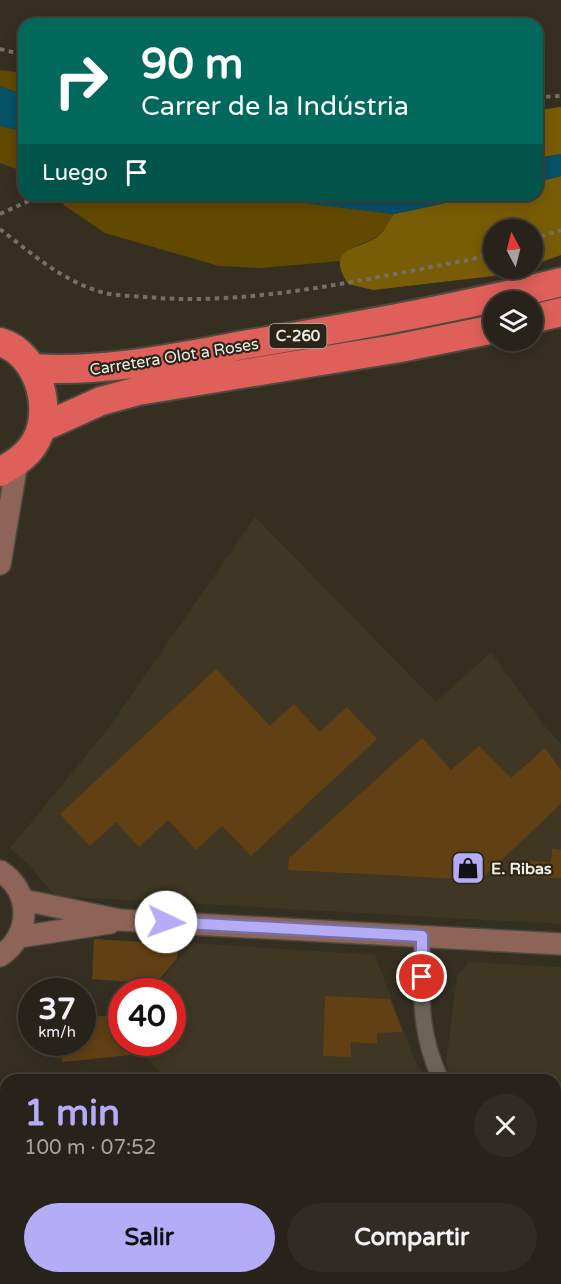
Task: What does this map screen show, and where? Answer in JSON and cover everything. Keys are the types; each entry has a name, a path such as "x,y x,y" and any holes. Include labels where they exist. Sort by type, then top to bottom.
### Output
{"highway":[{"name":"Carretera Olot a Roses","path":"33,368 82,370 212,351 396,320 561,282"},
{"path":"543,316 561,312"},
{"name":"Carretera Olot a Roses","path":"41,428 101,401 138,391 400,348 483,331"},
{"path":"0,342 22,356 33,368 41,386 44,406 41,428 33,446 9,467"}],"street":[{"path":"0,555 9,467"},
{"path":"0,871 14,882 23,900 24,919 19,937 0,956"},
{"path":"23,900 120,920 561,944"},
{"path":"19,937 75,930 120,920"},
{"path":"422,936 422,1020 429,1055 438,1074"}],"path":[{"path":"0,49 18,54"},
{"path":"543,97 561,96"},
{"path":"0,214 28,201"},
{"path":"0,229 55,271 105,293 162,298 208,299 314,287 483,256"},
{"path":"543,236 561,230"}],"shaded area":[{"path":"0,70 18,72 18,93 0,86"},
{"path":"561,107 561,154 543,157 543,109"},
{"path":"0,126 18,130 18,170 0,163"},
{"path":"561,176 561,255 543,261 543,219 483,219 483,277 373,290 348,284 342,272 340,263 342,256 380,235 394,214 455,201 543,201 543,180"},
{"path":"61,201 289,201 394,214 379,235 352,248 341,261 260,268 219,266 105,233"},
{"path":"255,517 436,702 491,652 543,724 561,744 561,924 55,896 29,865 10,848 107,730"},
{"path":"193,943 375,955 411,1051 423,1074 160,1074 146,1056 186,1056 186,978 162,978"},
{"path":"469,962 561,967 561,1074 449,1074 446,1062 457,976"}],"water":[{"path":"0,86 18,93 18,130 0,126"},
{"path":"561,154 561,176 543,180 543,157"},
{"path":"289,201 455,201 394,214"}],"building":[{"path":"216,669 270,726 294,704 320,732 347,707 377,739 251,856 222,826 196,850 168,820 139,847 116,822 90,846 60,814"},
{"path":"422,738 451,770 479,746 511,778 545,748 561,770 561,804 480,880 288,870 289,858"},
{"path":"552,849 561,850 561,878 527,877 528,861 551,862"},
{"path":"94,939 178,944 177,959 160,978 108,978 108,980 92,978"},
{"path":"325,996 390,999 403,1032 377,1033 377,1044 351,1042 351,1057 323,1056"},
{"path":"96,1016 108,1016 108,1056 121,1056 62,1062 61,1056 96,1056"}],"place":[{"name":"E. Ribas","path":"468,868"}],"route":[{"path":"166,922 422,936 422,977"}]}
